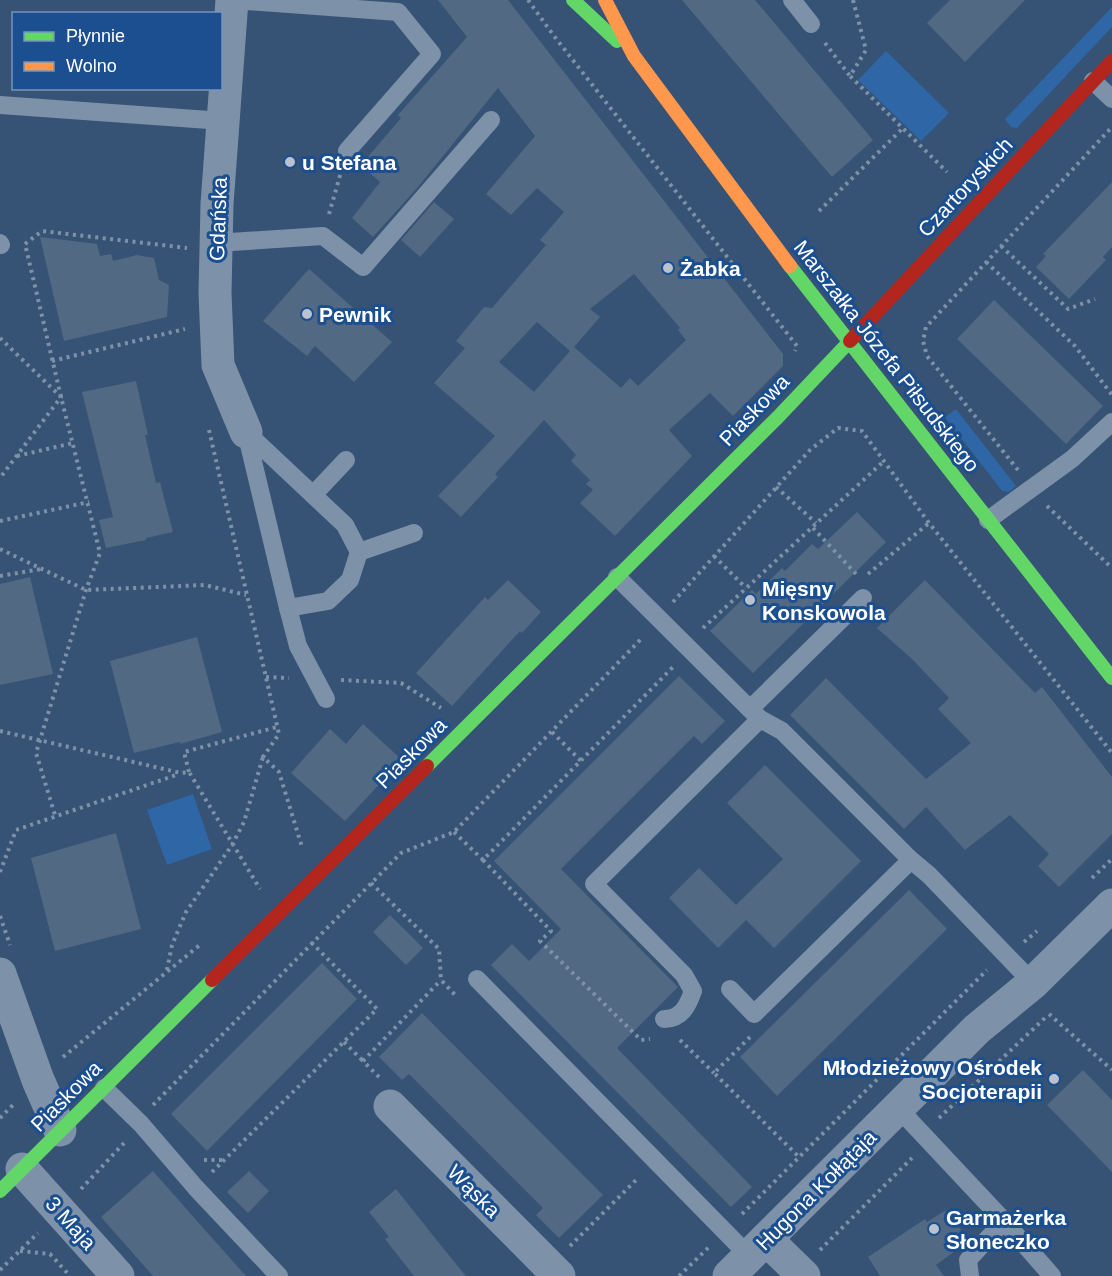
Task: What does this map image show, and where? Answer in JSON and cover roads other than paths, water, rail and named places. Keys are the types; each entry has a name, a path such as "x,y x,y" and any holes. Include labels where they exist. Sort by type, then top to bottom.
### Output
{"main road":[{"name":"Marszałka Józefa Piłsudskiego","path":"573,0 634,56"},
{"name":"Marszałka Józefa Piłsudskiego","path":"605,0 634,56 848,342 1112,678"},
{"name":"Czartoryskich","path":"848,342 1105,72"},
{"name":"Piaskowa","path":"11,1180 778,417 848,342"}],"street":[{"name":"Gdańska","path":"232,0 223,121 202,246 218,365 246,432"},
{"name":"Hugona Kołłątaja","path":"748,1257 977,1029 1033,983 1112,905"},
{"path":"0,974 38,1080 60,1130"},
{"name":"Wąska","path":"390,1106 555,1273"},
{"name":"3 Maja","path":"11,1180 60,1211 118,1276"},
{"path":"748,1257 801,1273"}],"lane":[{"path":"232,0 398,12 432,54 347,151"},
{"path":"792,0 811,24"},
{"path":"1105,72 1112,99"},
{"path":"0,105 223,121"},
{"path":"202,246 323,236 363,267 491,120"},
{"path":"988,520 1072,459 1112,422"},
{"path":"246,432 345,525 359,552 350,580 328,601 288,608"},
{"path":"246,432 298,646 326,699"},
{"path":"314,495 346,460"},
{"path":"359,552 414,533"},
{"path":"617,577 755,714 783,731 911,860 929,875 1033,983"},
{"path":"664,1019 671,1019 686,1009 693,990 684,975 594,884 863,598"},
{"path":"730,989 754,1014 911,860"},
{"path":"477,979 748,1257"},
{"path":"104,1088 141,1124 196,1188 279,1276"},
{"path":"898,1108 1052,1276"},
{"path":"970,1276 968,1260 1004,1221"}],"place":[{"name":"u Stefana","path":"290,162"},
{"name":"Żabka","path":"668,268"},
{"name":"Pewnik","path":"307,314"},
{"name":"Mięsny Konskowola","path":"750,600"},
{"name":"Młodzieżowy Ośrodek Socjoterapii","path":"1054,1079"},
{"name":"Garmażerka Słoneczko","path":"934,1229"}]}
